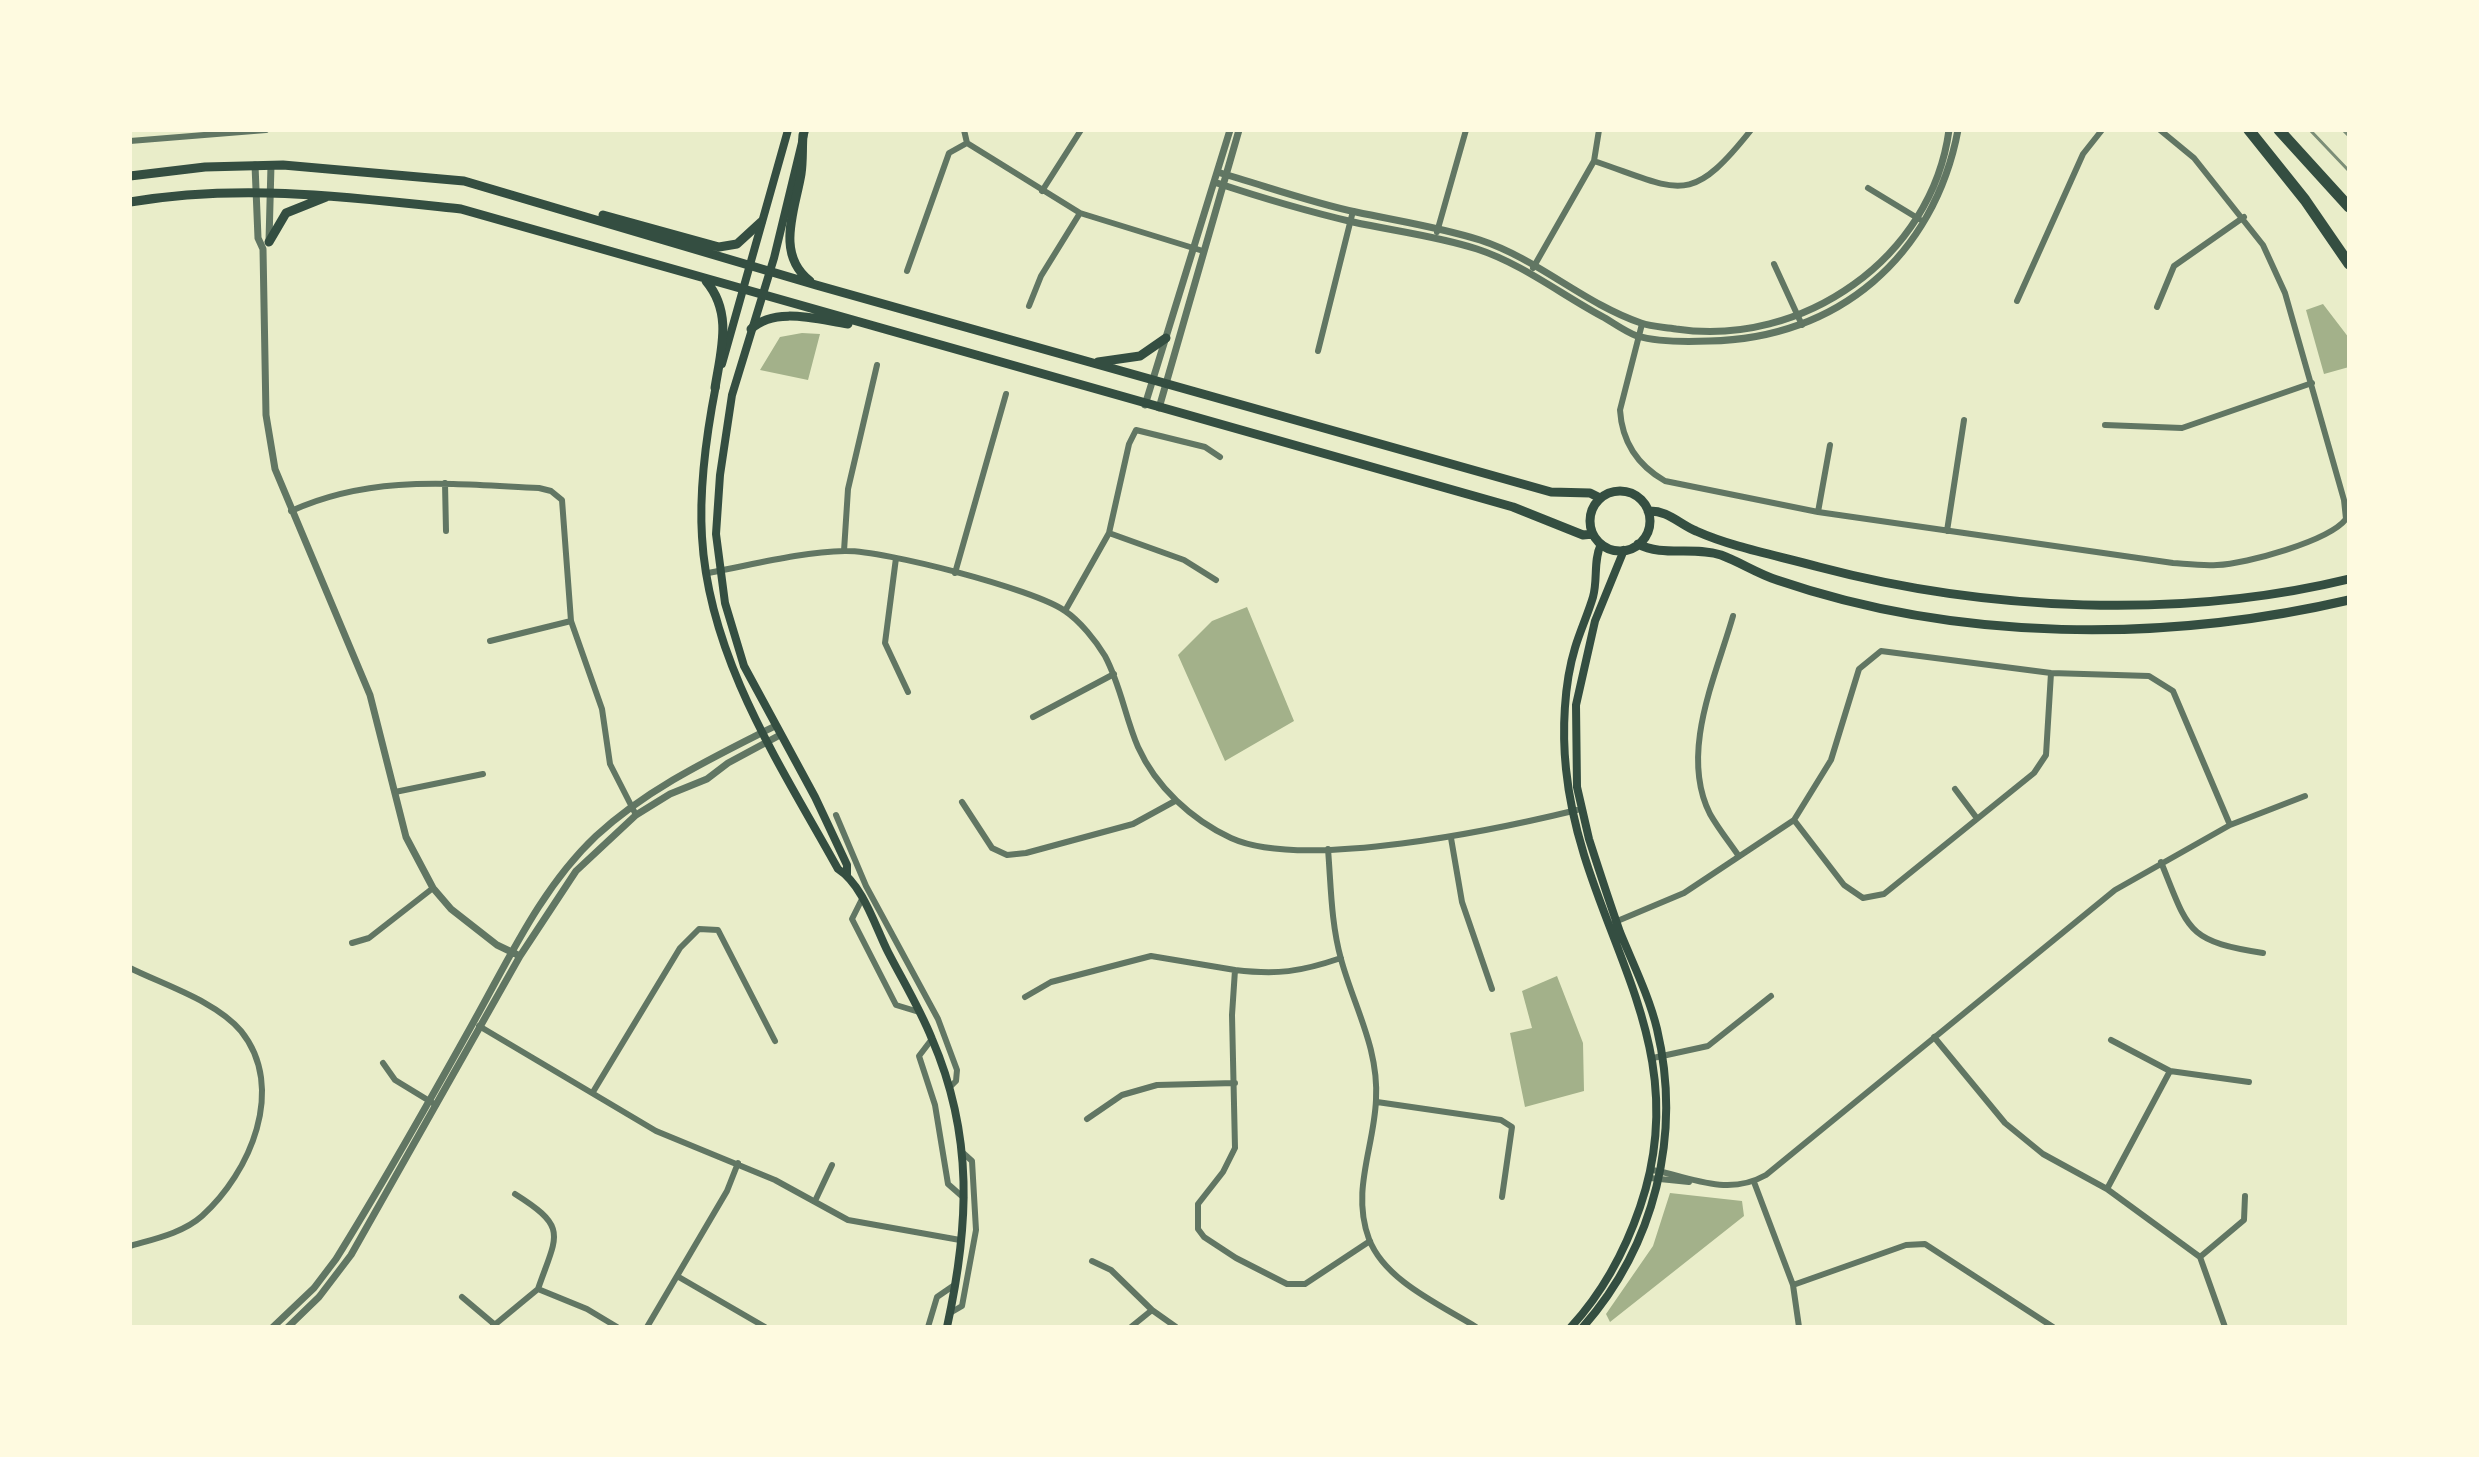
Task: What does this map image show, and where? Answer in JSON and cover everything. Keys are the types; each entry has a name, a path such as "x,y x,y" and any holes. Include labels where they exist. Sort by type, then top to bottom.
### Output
{"highway":[{"path":"2249,130 2305,200 2349,264"},
{"path":"2279,130 2349,207"}],"main road":[{"path":"715,388 788,130"},
{"path":"713,420 724,413 732,395 770,271 804,133"},
{"path":"804,133 802,170 789,240 795,267 816,285"},
{"path":"130,176 271,165 464,181 1153,381 1551,492 1590,493 1600,498"},
{"path":"130,202 166,196 270,192 333,195 461,209 1513,507 1583,535 1593,534"},
{"path":"266,246 277,225 294,207 333,195"},
{"path":"568,210 622,219 719,247 737,244 761,222"},
{"path":"705,279 720,302 725,324 715,388 702,535 726,651 762,732 838,869 847,875 862,899 932,1039 950,1087 962,1152 966,1200 947,1327"},
{"path":"751,329 770,318 801,317 891,331"},
{"path":"1090,363 1132,359 1149,352 1166,338"},
{"path":"732,395 717,500 719,571 744,666 815,797 847,865 847,875"},
{"path":"1613,492 1627,492 1640,499 1648,511 1648,529 1638,544 1624,550 1601,544 1593,534 1591,515 1600,498 1613,492"},
{"path":"1648,511 1660,510 1697,532 1821,567 1969,596 2039,602 2158,603 2254,597 2349,579"},
{"path":"1583,1327 1625,1264 1656,1175 1658,1057 1576,810 1564,749 1573,656 1594,593 1596,555 1601,544"},
{"path":"1638,544 1648,549 1695,549 1721,555 1776,580 1943,620 2053,628 2169,627 2258,618 2349,600"},
{"path":"1576,810 1574,759 1577,696 1605,591 1624,550"},
{"path":"1571,1327 1614,1267 1656,1175"}],"street":[{"path":"130,141 157,134 266,130"},
{"path":"964,130 967,143 1080,213 1203,251"},
{"path":"1042,191 1081,130"},
{"path":"1145,405 1230,130"},
{"path":"1159,408 1239,130"},
{"path":"1436,239 1466,130"},
{"path":"1528,274 1594,161 1599,130"},
{"path":"1594,161 1671,187 1684,188 1706,180 1751,130"},
{"path":"1217,172 1353,211 1438,228 1492,245 1535,264 1586,296 1642,324 1691,331 1743,331 1798,316 1860,281 1889,255 1917,217 1940,172 1949,130"},
{"path":"1214,182 1351,221 1477,249 1637,336 1689,341 1740,340 1802,325 1867,288 1894,264 1925,224 1945,181 1958,130"},
{"path":"2017,301 2083,154 2102,130"},
{"path":"1642,324 1620,410 1620,421 1630,451 1647,470 1674,484 1818,512 2173,563 2216,565 2240,562 2332,533 2346,519 2346,510 2285,293 2263,245 2244,217 2194,158 2160,130"},
{"path":"907,271 949,153 967,143"},
{"path":"255,165 258,238 266,246"},
{"path":"271,165 266,246 266,415 275,469 365,682 406,837 433,888 469,924 516,954"},
{"path":"1868,188 1925,224"},
{"path":"1318,351 1353,211"},
{"path":"1029,306 1041,276 1080,213"},
{"path":"2157,307 2174,266 2244,217"},
{"path":"1774,264 1802,325"},
{"path":"844,551 846,498 877,365"},
{"path":"2105,425 2182,428 2312,383"},
{"path":"955,573 1006,394"},
{"path":"1947,531 1964,420"},
{"path":"1065,611 1109,533 1129,444 1136,430 1205,447 1220,457"},
{"path":"1818,512 1830,445"},
{"path":"291,511 328,496 394,482 539,488 551,491 562,500 571,621 602,709 610,764 636,815"},
{"path":"445,483 446,531"},
{"path":"1109,533 1184,560 1216,580"},
{"path":"708,573 844,551 896,558 955,573 1010,588 1065,611 1090,636 1114,674 1138,746 1175,801 1233,839 1266,846 1328,849 1451,838 1576,810"},
{"path":"896,558 885,643 908,692"},
{"path":"1733,616 1699,734 1701,777 1709,812 1738,855"},
{"path":"490,641 571,621"},
{"path":"1612,923 1684,893 1794,820 1831,760 1859,669 1881,651 2051,673 2149,676 2173,691 2230,825"},
{"path":"1794,820 1844,885 1863,898 1884,894 2034,773 2046,755 2051,673"},
{"path":"1033,717 1114,674"},
{"path":"288,1327 319,1297 344,1265 432,1103 567,868 630,807 683,777 699,762 720,756 775,726"},
{"path":"516,954 576,871 636,815 670,794 707,779 728,763 780,735"},
{"path":"395,792 483,774"},
{"path":"1955,789 1976,817"},
{"path":"1656,1175 1722,1186 1754,1182 1791,1157 2115,890 2230,825 2305,796"},
{"path":"962,802 992,848 1007,855 1026,853 1133,824 1175,801"},
{"path":"836,815 886,924 938,1019 957,1070 956,1081 950,1087"},
{"path":"1451,838 1462,902 1492,989"},
{"path":"1328,849 1332,915 1341,958 1369,1037 1376,1067 1377,1102 1364,1166 1361,1201 1370,1241 1406,1284 1476,1327"},
{"path":"2161,862 2181,911 2198,935 2225,947 2263,953"},
{"path":"352,943 369,938 433,888"},
{"path":"862,899 852,919 896,1005 919,1012"},
{"path":"877,930 886,924"},
{"path":"593,1092 680,948 699,929 718,930 775,1041"},
{"path":"1025,997 1051,982 1151,956 1274,975 1304,971 1341,958"},
{"path":"130,968 215,1010 240,1030 253,1050 262,1081 262,1102 249,1153 234,1179 202,1216 183,1229 130,1246"},
{"path":"1235,970 1235,1148 1223,1172 1198,1204 1196,1220 1204,1237 1287,1284 1305,1284 1370,1241"},
{"path":"1658,1057 1708,1046 1771,996"},
{"path":"477,1025 656,1131 738,1163 848,1220 960,1240"},
{"path":"1934,1037 2005,1123 2043,1154 2107,1189 2200,1257 2225,1327"},
{"path":"932,1039 919,1056 935,1105 948,1184 966,1200"},
{"path":"2111,1040 2170,1071 2249,1082"},
{"path":"383,1063 395,1080 432,1103"},
{"path":"2107,1189 2170,1071"},
{"path":"1087,1119 1122,1095 1157,1085 1235,1083"},
{"path":"1377,1102 1501,1120 1512,1127 1502,1197"},
{"path":"273,1327 314,1288 336,1259 432,1103"},
{"path":"950,1313 962,1306 976,1230 972,1161 962,1152"},
{"path":"647,1327 727,1191 738,1163"},
{"path":"815,1201 832,1165"},
{"path":"1754,1182 1793,1285 1799,1327"},
{"path":"462,1297 493,1325 538,1289 556,1234 553,1222 515,1194"},
{"path":"2200,1257 2244,1220 2245,1196"},
{"path":"1793,1285 1906,1245 1925,1244 2053,1327"},
{"path":"1092,1261 1111,1270 1152,1310 1176,1327"},
{"path":"677,1276 765,1327"},
{"path":"928,1327 937,1297 953,1286"},
{"path":"538,1289 587,1309 617,1327"},
{"path":"1131,1327 1152,1310"}],"shaded area":[{"path":"2323,304 2349,338 2349,367 2324,374 2306,310"},
{"path":"820,334 808,380 760,370 780,337"},
{"path":"1247,607 1294,721 1225,761 1178,655 1212,621"},
{"path":"1557,976 1583,1043 1584,1091 1525,1107 1510,1033 1532,1028 1522,991"},
{"path":"1670,1193 1742,1201 1744,1216 1610,1322 1606,1314 1653,1246"}],"railway":[{"path":"2310,130 2349,171"},
{"path":"2343,130 2349,136"}]}
